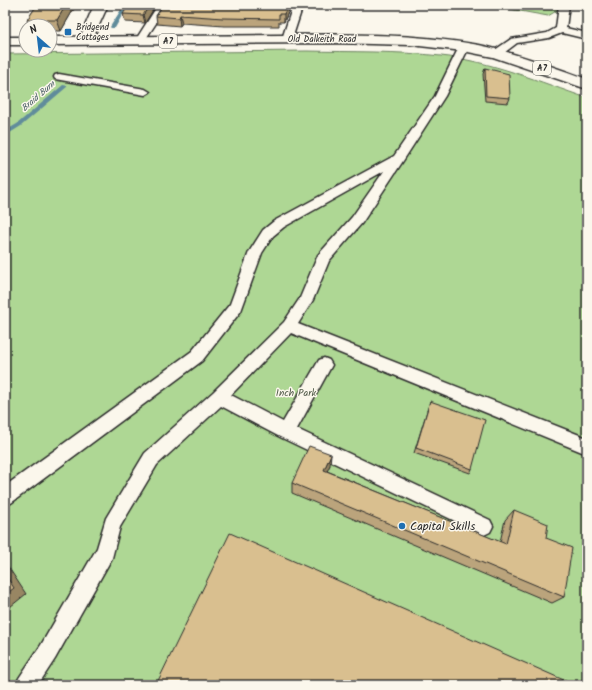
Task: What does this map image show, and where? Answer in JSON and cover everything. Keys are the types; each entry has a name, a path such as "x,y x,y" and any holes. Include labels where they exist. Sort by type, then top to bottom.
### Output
{"main road":[{"path":"86,40 101,5"},
{"name":"Old Dalkeith Road","path":"58,40 381,40 426,42 464,47 527,62 587,84"},
{"path":"5,41 18,41"}],"lane":[{"path":"140,41 163,5"},
{"path":"287,40 298,5"},
{"path":"560,30 564,5"},
{"path":"496,54 514,41 549,35 560,30 587,36"},
{"path":"26,685 48,652 105,551 112,524 151,458 219,397 289,326 306,300 323,259 357,220 399,158 440,96 464,47"},
{"path":"100,84 111,73"},
{"path":"59,76 145,92"},
{"path":"5,498 196,356 236,307 256,252 268,233 279,224 399,158"},
{"path":"289,326 587,446"},
{"path":"286,432 324,365"},
{"path":"219,397 286,432 484,526"}],"green space":[{"path":"487,5 559,5 558,10 548,16"},
{"name":"Inch Park","path":"307,51 408,53 441,56 478,62 497,67 587,98 587,685 5,685 5,54 18,54 18,58 58,58 58,53"}],"building":[{"path":"37,5 66,5 58,18 28,18"},
{"path":"129,5 150,5 143,15 123,14"},
{"path":"163,5 288,5 284,14 279,14 279,19 223,18 180,15 179,18 156,16"},
{"path":"585,5 587,5 587,21 585,21"},
{"path":"485,68 509,74 510,98 486,96"},
{"path":"430,401 485,420 472,469 416,448"},
{"name":"Capital Skills","path":"309,446 331,454 324,470 506,544 514,510 548,524 546,538 572,548 564,597 292,483"},
{"path":"230,533 575,685 156,685"},
{"path":"5,574 14,588 5,595"}],"waterway":[{"name":"Braid Burn","path":"113,27 126,5"},
{"name":"Braid Burn","path":"5,134 19,125 65,86"}],"place":[{"name":"Bridgend Cottages","path":"68,32"},
{"name":"Capital Skills","path":"402,526"}]}
